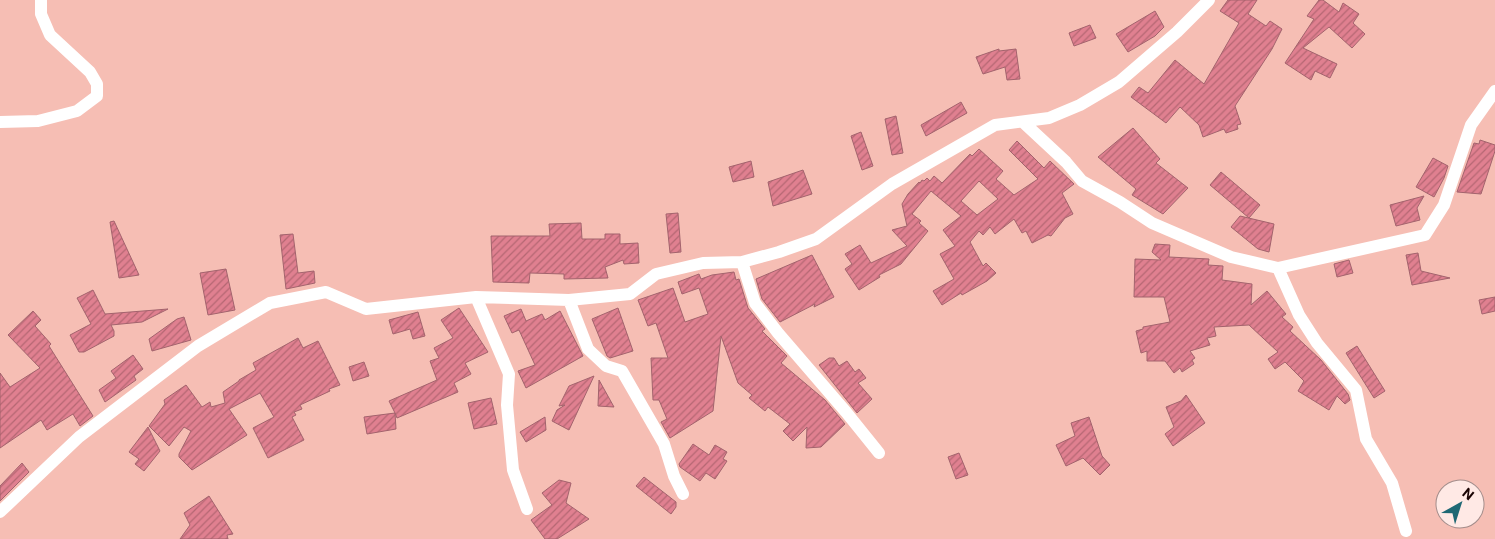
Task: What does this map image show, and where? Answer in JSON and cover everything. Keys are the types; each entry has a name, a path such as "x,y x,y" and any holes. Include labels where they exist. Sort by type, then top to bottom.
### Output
{"street":[{"path":"0,122 38,121 77,111 96,96 97,84 90,72 50,35 41,14 41,0"},
{"path":"0,512 78,437 198,346 270,303 326,292 366,309 476,297 569,300 630,294 656,274 702,263 742,262 779,252 816,239 892,184 995,124 1049,118 1080,105 1119,82 1178,32 1209,0"},
{"path":"1023,122 1066,162 1082,181 1152,222 1231,257 1278,268 1425,235 1444,205 1470,125 1495,90"},
{"path":"742,262 755,303 879,453"},
{"path":"1278,268 1300,315 1317,343 1356,390 1366,439 1392,483 1406,531"},
{"path":"476,297 509,374 508,404 513,470 527,509"},
{"path":"569,300 588,350 606,366 622,371 664,444 674,476 683,494"}],"building":[{"path":"1228,0 1257,0 1248,14 1266,26 1270,21 1282,29 1272,49 1235,106 1241,124 1237,125 1238,129 1226,133 1224,129 1203,137 1199,125 1180,107 1166,123 1131,97 1139,87 1148,93 1175,60 1204,84 1239,23 1220,11"},
{"path":"1319,0 1323,0 1339,12 1343,3 1359,14 1353,23 1365,34 1352,48 1329,27 1303,48 1337,64 1330,78 1315,71 1311,80 1285,63 1314,19 1307,16"},
{"path":"1155,11 1164,27 1155,36 1128,52 1116,34"},
{"path":"1090,25 1096,38 1074,46 1069,33"},
{"path":"999,49 999,51 1016,49 1020,79 1007,80 1005,67 983,74 976,57"},
{"path":"961,102 967,113 926,136 921,125"},
{"path":"896,116 903,153 892,155 885,119"},
{"path":"1133,128 1160,159 1156,163 1188,188 1163,214 1132,195 1136,189 1098,157"},
{"path":"861,132 873,166 862,170 851,136"},
{"path":"1480,140 1495,145 1495,151 1481,194 1457,192 1474,143 1479,144"},
{"path":"1017,141 1044,168 1050,161 1074,184 1062,193 1073,214 1065,218 1051,236 1048,235 1032,243 1026,231 1022,233 1014,219 995,234 990,227 983,235 979,231 970,242 983,266 986,263 996,273 987,281 962,295 961,293 942,305 933,291 954,279 940,254 955,246 943,230 961,216 931,191 912,214 921,221 919,223 928,231 901,264 879,275 880,277 859,290 845,269 852,264 845,254 860,245 871,263 907,246 892,230 907,226 902,204 908,194 922,180 924,181 927,178 930,181 934,176 942,183 970,154 972,156 979,149 1003,171 996,179 1014,195 1038,179 1009,150","holes":["979,181 998,199 977,215 961,201"]},
{"path":"1433,158 1448,166 1434,197 1416,187"},
{"path":"751,161 754,177 733,182 729,167"},
{"path":"803,170 812,194 773,206 768,182"},
{"path":"1221,172 1260,205 1249,218 1210,185"},
{"path":"1424,196 1417,208 1420,220 1396,226 1390,205"},
{"path":"678,213 681,252 670,253 666,214"},
{"path":"1240,216 1274,224 1269,252 1258,249 1231,227"},
{"path":"114,221 139,275 119,278 110,222"},
{"path":"581,223 582,239 605,239 605,234 620,234 620,244 638,243 639,263 624,264 623,260 605,267 608,278 564,279 564,274 530,273 529,283 493,282 491,236 550,236 549,224"},
{"path":"293,234 298,273 314,271 315,283 286,289 280,235"},
{"path":"1155,244 1170,245 1169,257 1209,259 1208,265 1223,266 1222,280 1252,284 1251,305 1267,291 1286,314 1282,317 1293,327 1290,331 1321,360 1348,394 1350,400 1345,404 1337,396 1329,410 1298,391 1304,381 1285,362 1275,369 1268,359 1278,352 1249,325 1214,327 1216,336 1207,338 1210,345 1190,351 1195,358 1192,360 1194,364 1182,372 1180,368 1174,373 1165,361 1147,361 1147,351 1141,353 1136,331 1143,329 1143,327 1170,322 1164,297 1134,297 1135,259 1161,260 1152,252"},
{"path":"1418,253 1421,271 1450,278 1412,285 1406,255"},
{"path":"812,255 834,297 814,307 815,304 780,322 762,299 756,279"},
{"path":"1349,260 1353,273 1337,277 1334,264"},
{"path":"226,269 235,310 208,315 200,273"},
{"path":"734,272 736,280 739,279 748,308 765,329 762,331 787,356 781,363 825,400 845,424 821,447 806,448 807,427 793,441 783,431 790,424 768,407 765,411 749,398 752,395 738,383 721,336 713,411 670,438 661,422 667,419 659,400 653,400 651,358 668,358 656,323 648,326 638,300 673,288 685,322 708,314 699,288 682,294 678,282 699,274 701,279 712,275"},
{"path":"93,290 105,314 168,309 142,322 111,325 114,336 84,352 79,352 70,335 91,324 77,298"},
{"path":"1495,297 1495,311 1482,314 1479,300"},
{"path":"459,308 488,352 465,363 471,374 454,383 458,392 397,418 389,401 437,380 430,361 439,358 434,348 453,338 441,320"},
{"path":"618,308 633,351 610,358 607,356 592,319"},
{"path":"521,309 526,321 542,314 545,320 560,311 583,356 526,388 518,371 535,365 519,330 512,333 504,316"},
{"path":"33,311 41,320 35,326 51,344 49,346 93,416 80,426 73,414 47,430 41,420 0,448 0,373 10,387 40,368 8,335"},
{"path":"418,312 425,336 413,339 410,329 393,334 389,320"},
{"path":"184,317 191,340 152,351 149,339 177,319"},
{"path":"298,338 303,348 318,341 340,385 300,405 302,409 294,412 296,415 292,417 304,440 268,458 253,428 274,417 260,393 229,409 247,435 192,470 179,457 191,431 184,427 169,446 149,426 165,404 164,400 186,385 202,407 210,402 211,407 225,403 223,392 256,370 253,363"},
{"path":"1357,346 1385,391 1374,398 1346,353"},
{"path":"133,355 143,369 134,376 136,380 105,402 99,390 116,378 111,371"},
{"path":"829,358 834,358 839,366 847,361 855,372 859,369 866,378 858,383 872,399 857,413 819,365"},
{"path":"364,362 369,376 353,381 349,367"},
{"path":"594,376 569,430 552,421 557,410 565,405 559,406 569,386"},
{"path":"599,380 614,407 598,406"},
{"path":"1186,395 1205,423 1173,446 1165,434 1174,427 1166,407 1181,401"},
{"path":"491,398 497,424 474,429 468,403"},
{"path":"395,413 396,429 367,434 364,417"},
{"path":"545,417 546,430 526,442 520,432"},
{"path":"1089,417 1102,456 1110,465 1100,475 1083,458 1066,466 1056,445 1075,436 1071,423"},
{"path":"148,427 160,451 144,471 135,464 139,459 129,452"},
{"path":"693,444 709,455 715,445 727,452 723,459 727,461 715,479 706,473 700,481 680,467 679,464"},
{"path":"959,453 968,475 956,479 948,457"},
{"path":"22,463 29,472 0,501 0,486"},
{"path":"644,477 676,502 676,507 671,514 636,486"},
{"path":"559,480 571,483 566,503 589,519 557,539 545,539 531,520 552,505 542,493"},
{"path":"209,496 233,534 227,535 228,539 180,539 190,525 184,513"}]}
